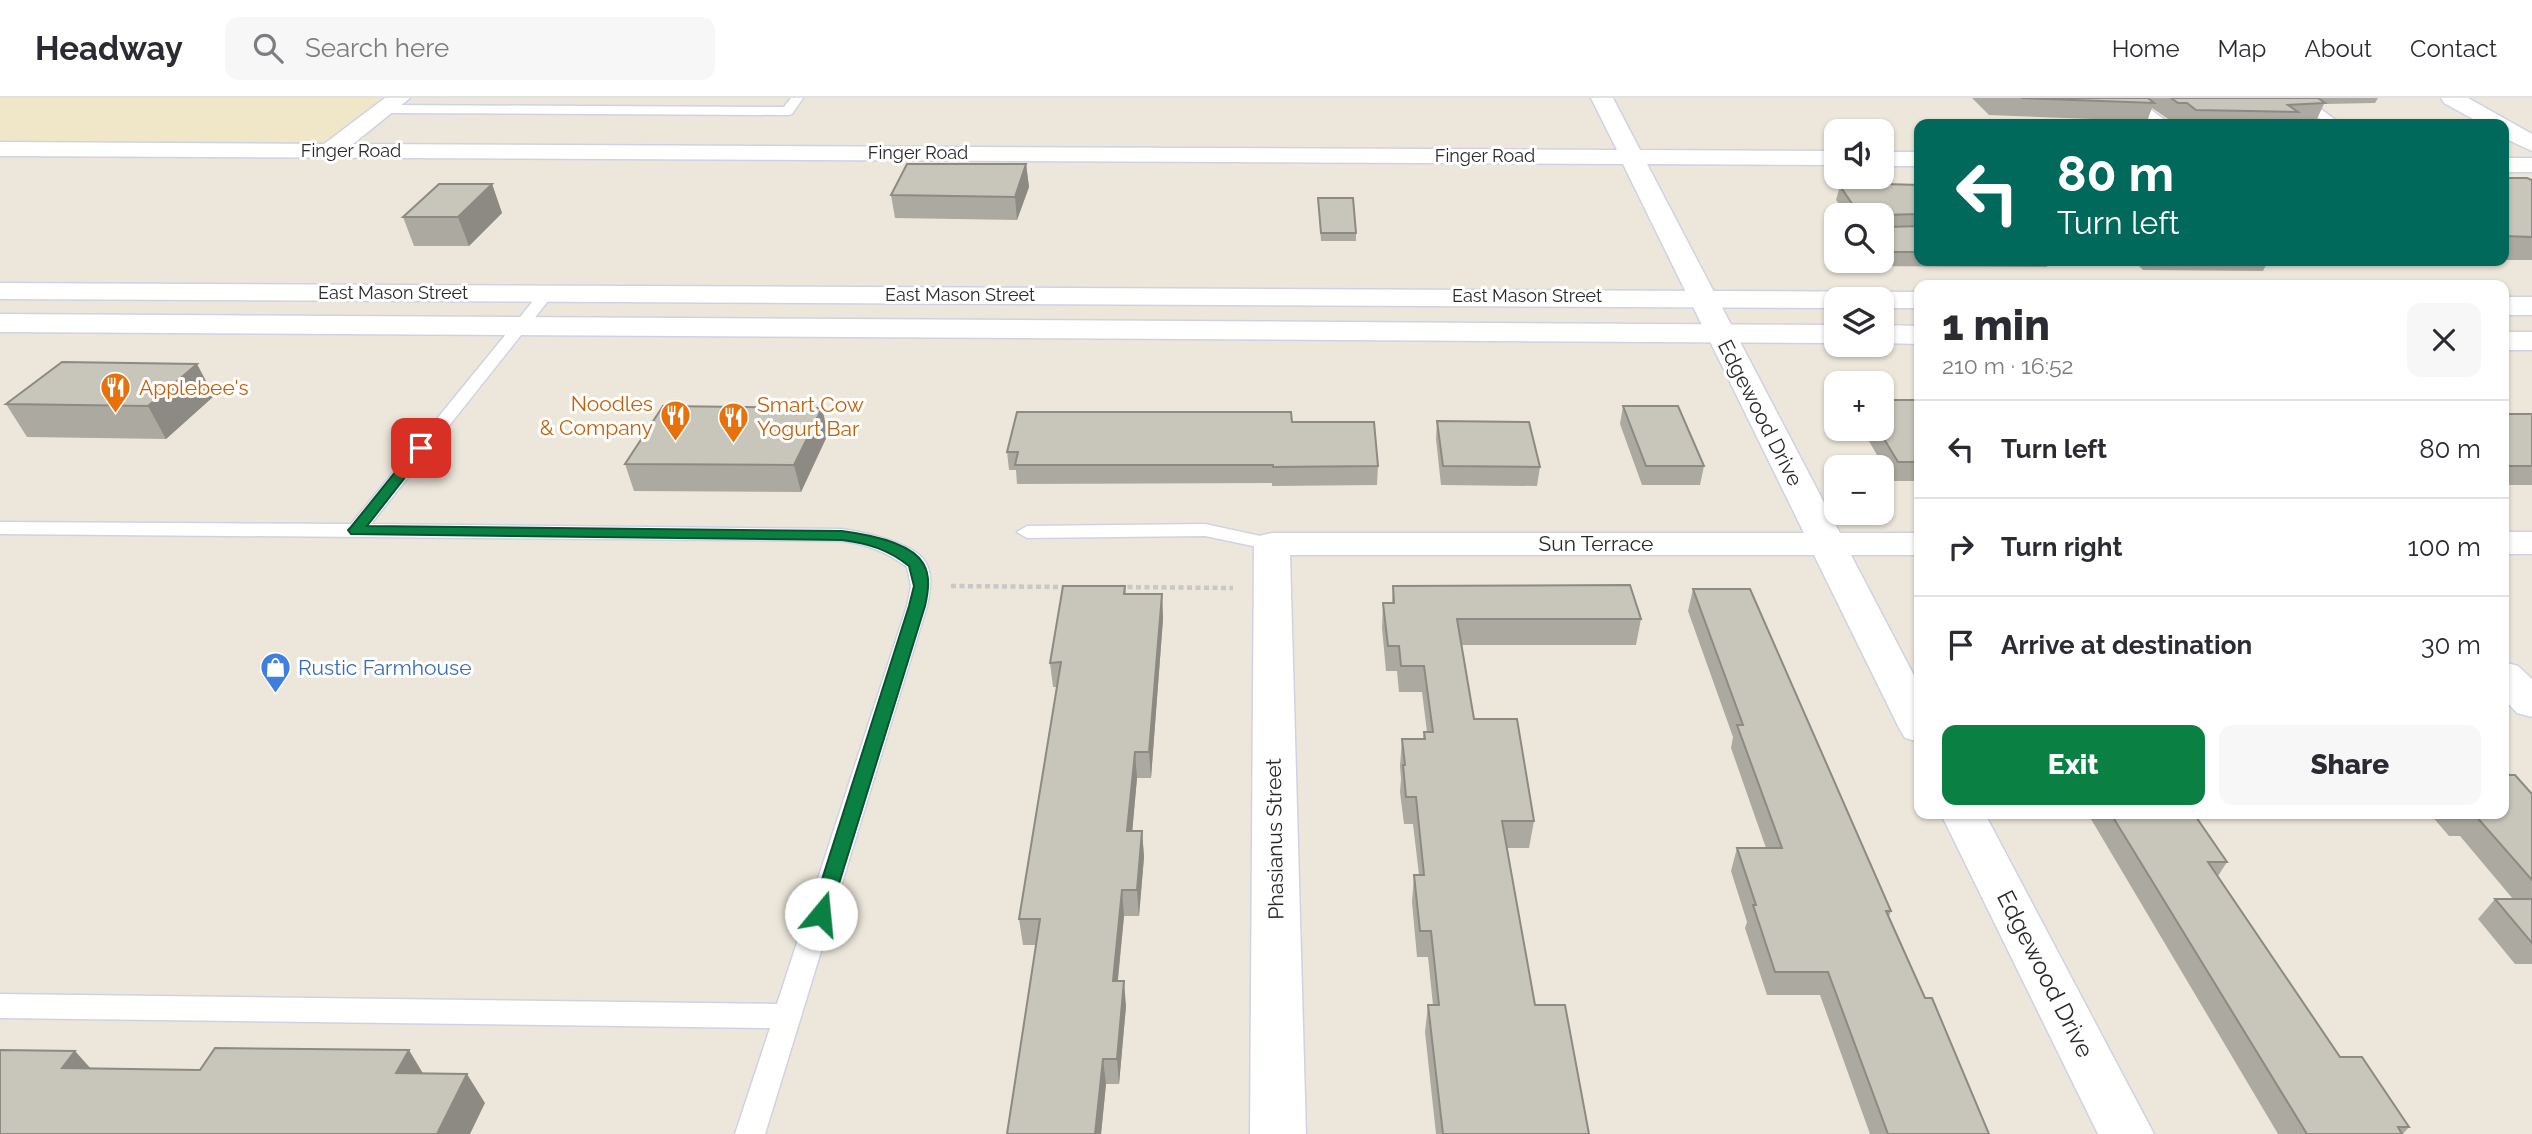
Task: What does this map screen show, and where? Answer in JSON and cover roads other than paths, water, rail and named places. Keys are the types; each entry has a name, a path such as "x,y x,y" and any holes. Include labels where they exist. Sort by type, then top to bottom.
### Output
{"street":[{"name":"Edgewood Drive","path":"1602,98 1914,715"},
{"path":"2452,98 2489,119"},
{"path":"329,151 392,103"},
{"path":"2509,131 2532,144"},
{"name":"Finger Road","path":"0,149 1824,158"},
{"path":"1894,159 1914,159"},
{"path":"2509,165 2532,165"},
{"name":"East Mason Street","path":"0,291 1914,299"},
{"path":"2509,306 2532,306"},
{"name":"East Mason Street","path":"0,323 1824,334"},
{"path":"1894,334 1914,335"},
{"path":"2509,341 2532,341"},
{"path":"2509,543 2532,543"},
{"name":"Sun Terrace","path":"1272,544 1914,544"},
{"name":"Phasianus Street","path":"1272,544 1278,1134"},
{"path":"2509,680 2532,703"},
{"name":"Edgewood Drive","path":"1967,819 2126,1134"}],"lane":[{"path":"693,110 704,98"},
{"path":"392,103 788,111 797,98"},
{"path":"2127,98 2157,119"},
{"path":"2298,98 2328,119"},
{"path":"356,530 547,293"},
{"path":"0,528 851,536 898,550 917,564 921,586 750,1134"},
{"path":"1027,531 1205,530 1272,544"},
{"path":"0,1006 789,1016"}],"place":[{"name":"Applebee's","path":"116,415"},
{"name":"Noodles & Company","path":"676,443"},
{"name":"Smart Cow Yogurt Bar","path":"734,444"},
{"name":"Rustic Farmhouse","path":"275,695"}]}
